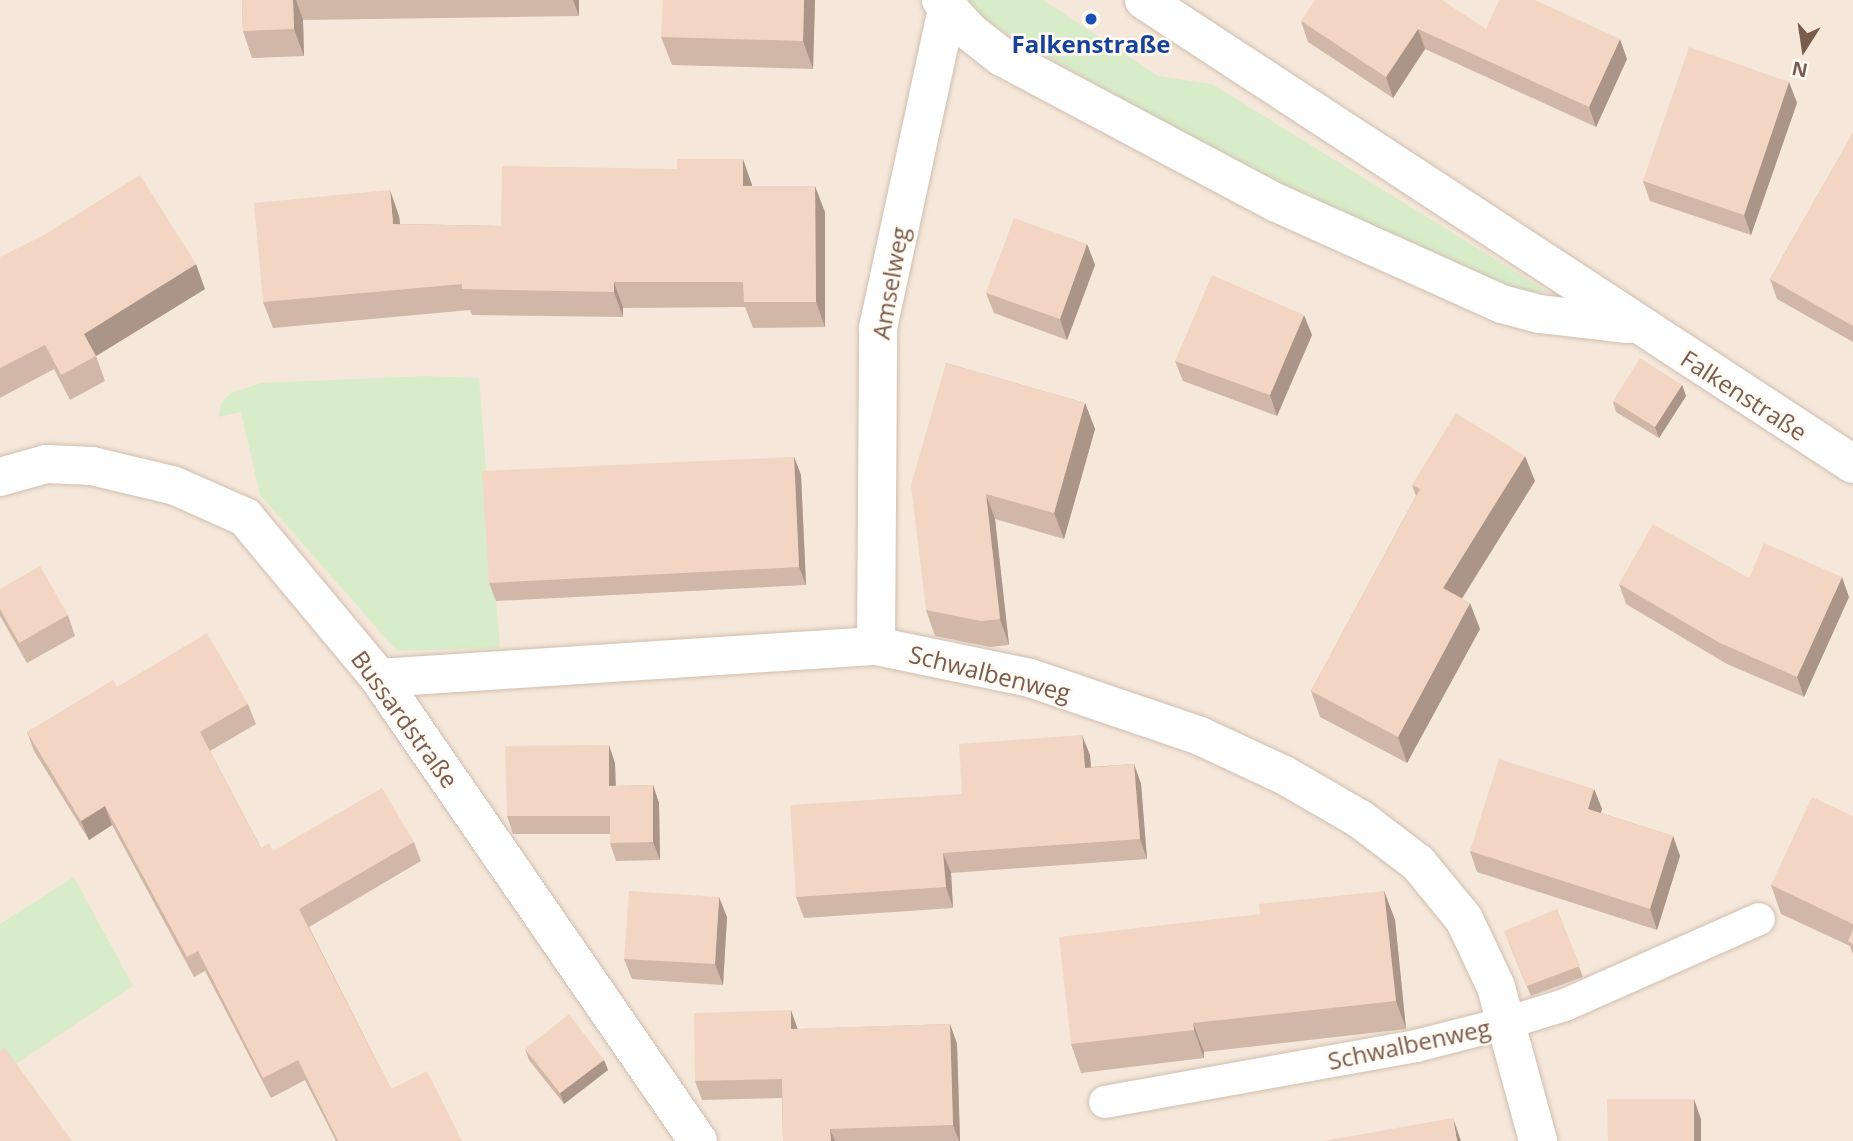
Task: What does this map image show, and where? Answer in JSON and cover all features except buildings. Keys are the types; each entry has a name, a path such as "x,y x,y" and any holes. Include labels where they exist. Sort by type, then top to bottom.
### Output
{"street":[{"name":"Falkenstraße","path":"1144,0 1636,325 1853,464"},
{"name":"Falkenstraße","path":"944,5 1002,57 1153,140 1456,286 1540,314 1636,325"},
{"name":"Amselweg","path":"876,646 878,328 944,5"},
{"name":"Bussardstraße","path":"0,477 46,464 71,463 145,477 227,506 250,523 379,678 698,1141"},
{"name":"Schwalbenweg","path":"379,678 876,646 1030,678 1200,736 1284,775 1360,819 1418,863 1464,919 1496,987 1538,1141"}],"lane":[{"name":"Schwalbenweg","path":"1105,1102 1416,1046 1506,1023 1565,1006 1759,919"}],"shaded area":[{"path":"0,0 1853,0 1853,1141 0,1141"}],"green space":[{"path":"953,0 1043,0 1158,76 1212,84 1545,290 1528,296 1356,227 1013,38"},
{"path":"426,376 479,378 500,648 397,651 260,495 241,412 218,417 222,402 231,393 261,383"},
{"path":"74,877 133,986 0,1074 0,924"}],"place":[{"name":"Falkenstraße","path":"1091,19"}]}
